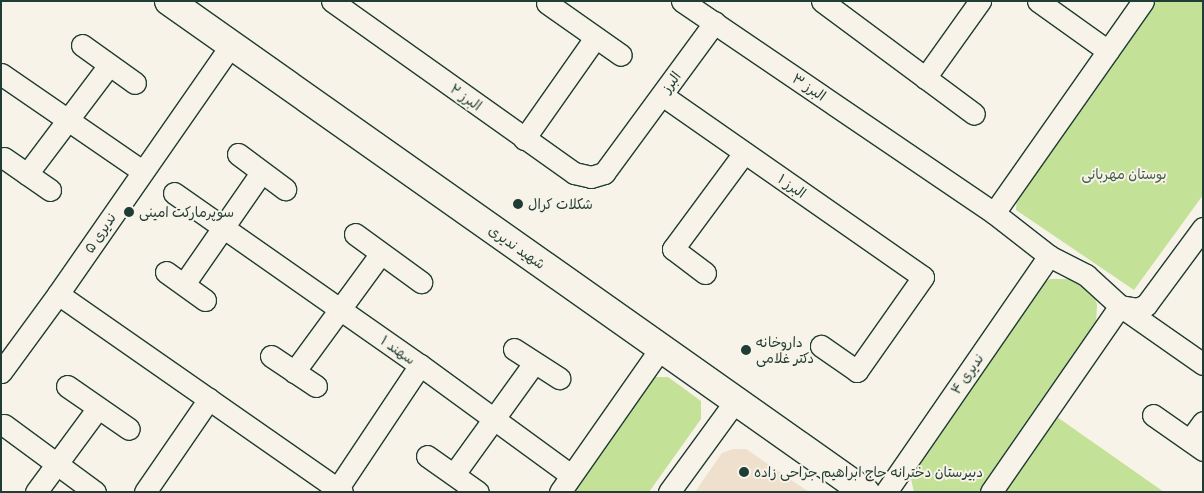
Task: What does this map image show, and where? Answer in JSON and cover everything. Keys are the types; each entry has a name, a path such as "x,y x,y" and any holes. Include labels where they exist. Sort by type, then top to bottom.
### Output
{"street":[{"path":"682,1 715,22"},
{"path":"822,1 974,114"},
{"path":"925,78 980,1"},
{"path":"1038,1 1108,51"},
{"path":"994,213 1143,1"},
{"name":"البرز ۲","path":"340,3 524,139 574,173 591,177 604,172"},
{"path":"547,3 621,55"},
{"name":"شهید ندیری","path":"178,4 231,45 865,492"},
{"name":"البرز","path":"604,172 715,22"},
{"name":"البرز ۳","path":"715,22 994,213 1048,256 1086,275 1120,306 1203,364"},
{"path":"524,139 595,38"},
{"path":"82,45 135,83"},
{"name":"ندیری ۵","path":"1,372 58,294 231,45"},
{"path":"27,174 109,65"},
{"path":"1,74 142,171"},
{"name":"البرز ۱","path":"662,95 923,277 857,371 821,346"},
{"path":"705,273 673,248 744,153"},
{"path":"238,154 261,173 285,189"},
{"path":"4,158 50,190"},
{"path":"184,284 261,173"},
{"name":"سهند ۱","path":"174,193 494,419 565,483"},
{"path":"991,492 1120,306 1137,309 1146,306 1203,228"},
{"path":"354,234 421,282"},
{"path":"294,372 381,253"},
{"name":"ندیری ۴","path":"886,492 1048,256"},
{"path":"166,272 205,300"},
{"path":"58,294 340,490 420,366"},
{"path":"565,483 661,348"},
{"path":"514,349 559,378"},
{"path":"271,356 316,386"},
{"path":"454,474 534,363"},
{"path":"67,386 129,429"},
{"path":"144,492 209,399"},
{"path":"669,492 736,400"},
{"path":"36,492 98,408"},
{"path":"1153,414 1196,445 1203,422"},
{"path":"4,425 95,492"},
{"path":"427,456 478,492"}],"shaded area":[{"name":"دبیرستان دخترانه حاج ابراهیم جراحی زاده","path":"733,449 746,449 809,492 695,492 722,453"}],"green space":[{"name":"بوستان مهربانی","path":"1154,1 1203,1 1203,195 1134,290 1016,210 1017,194"},
{"path":"1050,279 1072,279 1082,283 1092,293 1097,304 1096,327 979,492 914,492 911,479 917,458 1040,284"},
{"path":"652,377 668,377 701,401 701,419 649,492 571,492"},
{"path":"1057,417 1164,492 1005,492"}],"place":[{"name":"شکلات کرال","path":"518,204"},
{"name":"سوپرمارکت امینی","path":"129,212"},
{"name":"داروخانه دکتر غلامی","path":"746,350"},
{"name":"دبیرستان دخترانه حاج ابراهیم جراحی زاده","path":"744,472"}]}
